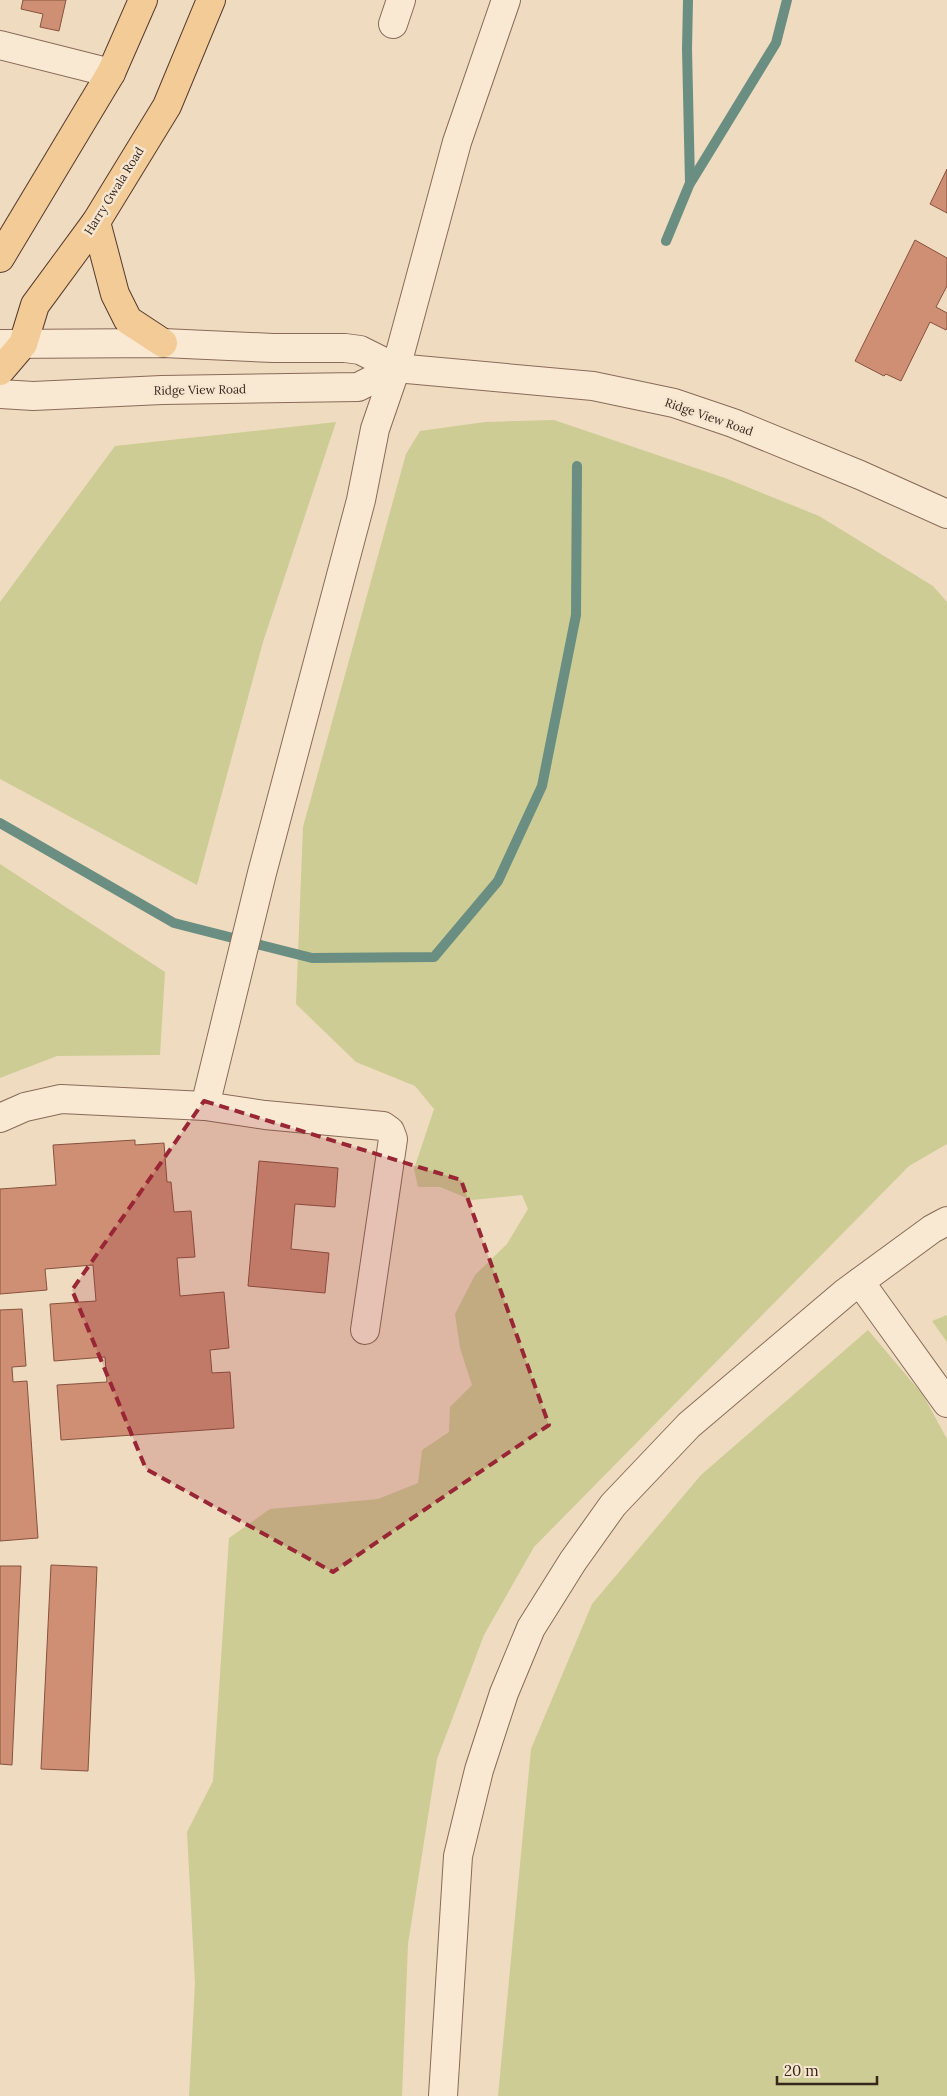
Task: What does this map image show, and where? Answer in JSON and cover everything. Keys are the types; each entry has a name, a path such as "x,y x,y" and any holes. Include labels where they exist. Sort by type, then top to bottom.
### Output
{"main road":[{"path":"0,258 112,73 144,0"},
{"name":"Harry Gwala Road","path":"0,371 12,344 35,305 96,222 167,106 211,0"},
{"path":"96,222 115,294 128,320 163,343"}],"street":[{"path":"205,1106 262,873 361,500 375,430 396,368 457,142 506,0"},
{"path":"0,45 112,73"},
{"name":"Ridge View Road","path":"12,344 163,343 273,348 345,348 360,350 396,368 593,386 674,403 733,423 860,474 947,514"},
{"name":"Ridge View Road","path":"0,394 33,396 162,390 358,387 396,368"},
{"path":"0,1118 25,1107 60,1099 205,1106 265,1115 383,1126 390,1131 393,1139 365,1330"},
{"path":"443,2096 458,1856 487,1744 504,1693 531,1628 573,1561 613,1505 689,1425 860,1282 932,1228 947,1221"},
{"path":"860,1282 947,1403"}],"highlighted area":[{"path":"204,1101 461,1180 549,1425 333,1572 146,1469 72,1290"}],"shaded area":[{"path":"554,420 725,478 819,516 933,586 947,602 947,1144 909,1166 534,1547 484,1635 437,1759 408,1944 402,2096 189,2096 195,1983 187,1832 213,1781 229,1538 270,1509 378,1499 418,1483 422,1450 449,1432 450,1407 472,1385 460,1348 455,1314 475,1275 507,1244 528,1209 522,1195 472,1200 440,1187 418,1187 414,1169 434,1109 415,1086 356,1062 296,1004 303,827 406,454 420,431 485,422"},
{"path":"336,422 263,642 197,885 0,779 0,602 115,446"},
{"path":"0,864 165,972 160,1055 57,1056 0,1078"},
{"path":"947,1315 947,1342 932,1321"},
{"path":"868,1330 923,1395 947,1439 947,2096 498,2096 531,1749 592,1604 701,1475"}],"building":[{"path":"23,0 66,0 59,31 40,27 43,14 21,9"},
{"path":"947,169 947,213 930,204"},
{"path":"915,240 947,258 947,286 936,307 947,313 947,327 946,330 930,322 901,381 886,374 884,376 855,361"},
{"path":"135,1140 135,1145 164,1143 167,1182 171,1182 174,1212 191,1211 195,1257 177,1258 180,1296 224,1292 229,1348 210,1350 212,1373 230,1372 234,1428 61,1440 57,1385 107,1382 105,1357 54,1361 50,1304 96,1301 93,1265 45,1269 47,1290 0,1294 0,1189 56,1185 53,1145"},
{"path":"259,1161 338,1168 335,1207 295,1204 291,1249 329,1253 325,1293 248,1286"},
{"path":"22,1309 26,1366 12,1367 13,1382 27,1381 38,1538 0,1541 0,1310"},
{"path":"51,1565 97,1567 88,1771 41,1769"},
{"path":"0,1566 21,1566 12,1765 0,1764"}],"waterway":[{"path":"666,241 690,183 687,49 688,0"},
{"path":"691,182 776,43 787,0"},
{"path":"0,823 174,923 312,958 434,957 498,881 542,786 576,615 577,466"}]}
